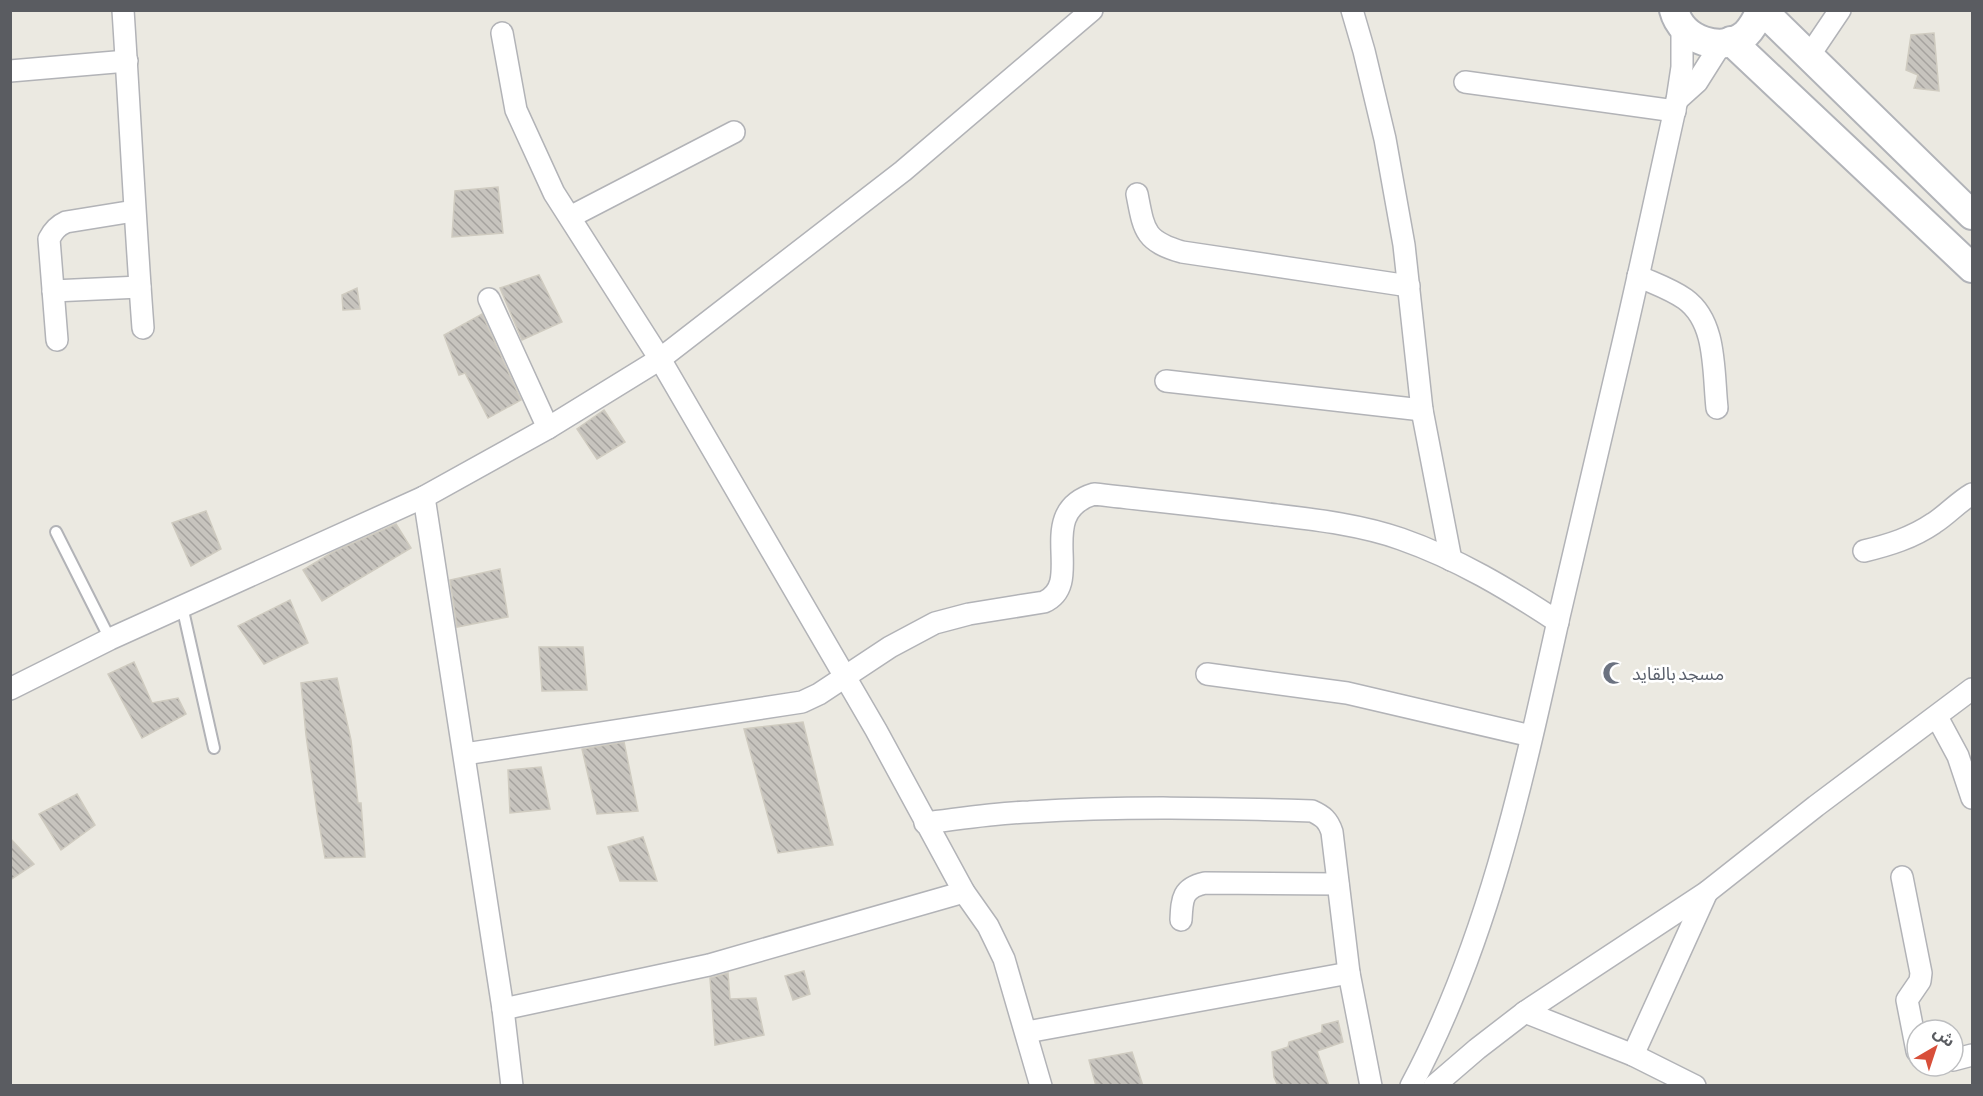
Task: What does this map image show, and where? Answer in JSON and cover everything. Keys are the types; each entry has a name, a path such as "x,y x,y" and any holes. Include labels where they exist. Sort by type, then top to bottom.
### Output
{"main road":[{"path":"1678,19 1700,40 1726,42 1745,34 1755,24 1762,10 1972,215"},
{"path":"1726,42 1972,268"}],"street":[{"path":"123,10 143,328"},
{"path":"13,691 110,639 424,497 548,428 660,359 903,171 1092,10"},
{"path":"1352,10 1385,139 1409,286 1422,410 1451,560"},
{"path":"1809,56 1840,10"},
{"path":"1411,1086 1424,1062 1487,902 1531,736 1676,106 1682,68 1678,19"},
{"path":"502,33 516,110 554,193 660,359 843,677 876,730 964,892 988,926 1004,959 1041,1086"},
{"path":"1676,106 1726,42"},
{"path":"10,71 127,62"},
{"path":"1465,82 1676,106"},
{"path":"570,217 734,132"},
{"path":"1137,194 1143,224 1153,240 1167,248 1409,286"},
{"path":"57,340 49,239 57,226 66,222 134,211"},
{"path":"1638,276 1683,297 1696,308 1710,334 1717,408"},
{"path":"53,291 140,287"},
{"path":"489,299 548,428"},
{"path":"1166,381 1422,410"},
{"path":"465,754 802,702 819,694 890,647 935,623 969,614 1044,602 1051,599 1062,582 1064,521 1076,503 1094,494 1225,508 1362,528 1399,538 1500,584 1558,622"},
{"path":"1864,552 1899,542 1934,523 1972,494"},
{"path":"424,497 465,754 503,1009 512,1086"},
{"path":"1207,674 1347,693 1531,736"},
{"path":"1434,1086 1525,1012 1707,892 1816,806 1972,689"},
{"path":"1937,717 1958,756 1972,798"},
{"path":"925,823 1028,812 1216,809 1312,811 1323,816 1329,822 1332,832 1349,973 1371,1086"},
{"path":"1902,877 1921,964 1920,981 1906,1000 1910,1018"},
{"path":"1181,920 1182,901 1187,891 1195,885 1205,883 1338,884"},
{"path":"503,1009 709,965 964,892"},
{"path":"1633,1054 1707,892"},
{"path":"1027,1032 1349,973"},
{"path":"1525,1012 1633,1054 1695,1086"}],"lane":[{"path":"56,532 110,639"},
{"path":"182,606 214,748"}],"building":[{"path":"1934,33 1939,91 1914,88 1918,75 1906,70 1911,35"},
{"path":"498,187 503,233 452,237 455,191"},
{"path":"539,275 562,322 522,340 500,288"},
{"path":"357,288 360,309 343,310 342,295"},
{"path":"482,314 521,400 488,418 465,373 459,375 444,335"},
{"path":"604,410 625,442 597,459 577,429"},
{"path":"206,511 221,549 191,566 172,523"},
{"path":"396,524 411,548 322,601 303,570 333,552"},
{"path":"500,569 508,617 457,627 450,580"},
{"path":"290,600 308,643 264,664 238,626"},
{"path":"539,647 583,647 587,690 542,691"},
{"path":"134,662 152,703 178,698 186,714 142,738 108,674"},
{"path":"337,678 351,740 358,803 361,803 365,857 325,858 317,812 301,683"},
{"path":"803,722 833,845 778,853 744,729"},
{"path":"624,742 638,811 597,814 582,749"},
{"path":"541,767 550,809 510,813 508,770"},
{"path":"77,794 95,825 61,850 39,814"},
{"path":"643,837 657,881 620,881 608,847"},
{"path":"10,838 34,864 10,880"},
{"path":"804,971 810,994 793,1000 785,976"},
{"path":"728,973 730,999 756,998 764,1035 715,1045 710,978"},
{"path":"1338,1021 1343,1042 1317,1051 1329,1086 1278,1086 1274,1077 1272,1052 1288,1047 1289,1042 1322,1032 1322,1025"},
{"path":"1132,1052 1143,1086 1096,1086 1089,1060"}],"place":[{"name":"مسجد بالقايد","path":"1614,673"}]}
